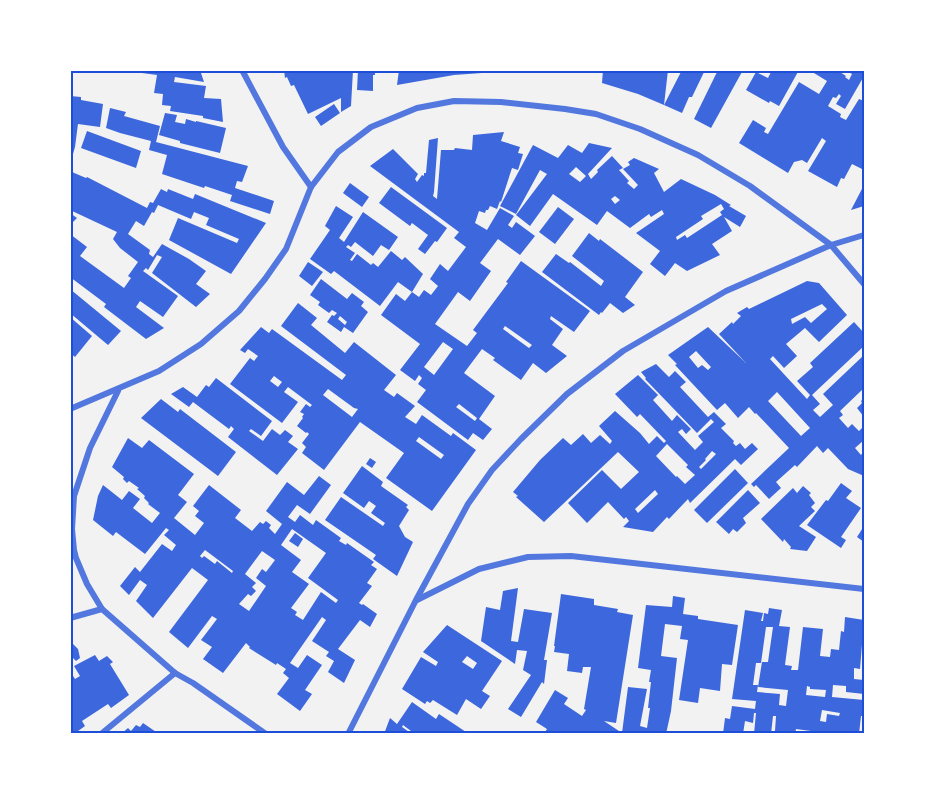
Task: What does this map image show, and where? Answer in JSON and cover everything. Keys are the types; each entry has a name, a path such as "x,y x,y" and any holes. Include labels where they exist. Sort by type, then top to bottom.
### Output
{"street":[{"path":"242,70 283,147 311,187"},
{"path":"70,410 159,372 201,344 239,311 286,249 311,187 338,152 371,127 417,108 454,101 501,102 566,109 596,114 640,129 698,155 750,186 831,245 864,284"},
{"path":"348,734 468,504 492,470 567,394 623,351 726,291 831,245 864,235"},
{"path":"118,390 90,448 74,496 72,529 76,558 87,584 102,609 175,673 266,734"},
{"path":"416,600 479,569 528,557 570,556 864,589"},
{"path":"70,618 102,609"},
{"path":"100,734 175,673"}],"building":[{"path":"142,70 200,70 204,82 175,77 174,82 206,86 204,98 221,99 223,122 203,118 203,116 170,111 171,106 162,105 163,94 154,93 157,75 142,73"},
{"path":"284,70 353,70 351,106 341,112 341,98 308,114 294,85 291,86 287,77 285,78"},
{"path":"358,70 375,70 373,91 357,90"},
{"path":"399,70 482,70 482,73 454,75 397,85"},
{"path":"487,70 528,70 527,73 487,73"},
{"path":"603,70 668,70 664,105 602,83"},
{"path":"682,70 705,70 682,113 664,105"},
{"path":"718,70 743,70 711,128 694,119"},
{"path":"772,70 799,70 779,106 746,90 756,72 768,78"},
{"path":"809,70 837,70 849,80 852,74 845,70 859,70 864,73 845,109 836,104 841,96 839,94 836,98 833,97 828,106 846,120 859,99 864,101 864,170 852,164 837,187 808,171 826,141 822,138 807,163 802,160 794,162 788,173 739,143 753,120 766,128 764,132 768,134 799,82 819,94 827,81"},
{"path":"70,96 103,104 100,127 78,124 71,161"},
{"path":"334,104 340,113 321,126 315,117"},
{"path":"110,108 126,112 124,116 160,126 156,142 248,166 242,182 237,181 235,188 274,201 270,214 230,201 232,195 162,174 167,155 149,150 151,141 106,128"},
{"path":"165,113 177,115 175,122 185,124 186,119 226,128 220,153 159,135"},
{"path":"87,131 141,151 136,168 81,148"},
{"path":"504,132 501,141 520,147 518,153 523,154 518,170 512,168 497,209 490,206 485,213 479,211 475,223 487,230 500,208 514,216 508,225 512,228 516,222 535,236 520,255 498,239 480,263 491,271 470,301 458,292 435,324 467,346 477,333 473,330 508,283 506,282 521,261 590,311 574,332 551,316 550,319 563,329 552,345 567,356 546,373 533,363 521,380 482,349 464,373 495,396 479,419 492,429 483,440 473,433 468,440 417,402 426,390 418,384 422,378 419,375 415,381 400,370 420,344 381,315 396,294 405,301 412,292 419,297 424,290 431,295 438,286 430,279 440,264 448,271 466,247 454,238 459,232 370,166 393,149 418,174 415,179 417,182 426,173 429,140 438,138 433,196 437,199 441,150 454,150 455,148 472,150 473,135","holes":["505,326 532,345 529,348 503,329","443,342 453,349 434,375 424,367","459,404 477,418 475,421 456,407"]},
{"path":"589,143 612,148 588,174 591,179 612,156 623,168 619,170 629,181 627,183 634,189 638,185 623,169 630,165 628,162 634,158 659,169 654,173 664,192 681,179 715,195 746,216 740,227 724,217 732,231 712,244 720,255 687,271 675,263 665,276 650,264 660,251 636,233 664,214 662,210 651,217 649,214 630,228 607,211 597,225 553,194 530,226 516,215 547,174 540,170 516,214 500,206 533,145 558,158 568,145 582,153","holes":["576,167 586,176 580,182 569,174","615,196 620,200 615,204 611,199","721,204 724,209 720,212 722,215 687,238 685,235 677,240 676,237 703,219 701,216"]},
{"path":"72,172 87,177 147,208 150,202 153,203 161,189 167,192 168,189 193,199 195,194 266,223 231,274 169,240 178,218 237,243 239,239 206,225 209,218 194,212 191,219 158,205 144,226 136,221 128,234 150,250 149,254 153,257 162,244 206,271 196,284 210,294 196,307 152,273 162,257 157,255 148,270 146,268 143,271 178,296 163,317 140,301 136,307 164,328 146,339 104,307 106,304 70,277 70,234 87,247 80,256 124,288 131,278 128,276 138,262 120,248 113,239 117,232 70,210"},
{"path":"350,183 369,197 362,207 343,193"},
{"path":"864,185 864,206 851,210"},
{"path":"391,187 447,228 425,254 418,249 428,235 412,223 410,226 379,203"},
{"path":"336,206 353,217 339,238 344,242 363,212 398,237 389,250 381,245 373,256 355,242 351,247 348,245 346,247 355,253 350,260 352,261 357,254 371,265 373,263 378,267 391,251 402,260 405,257 423,274 412,292 398,282 380,306 334,271 331,274 310,259 330,230 325,226"},
{"path":"558,207 574,219 555,244 539,232"},
{"path":"70,213 77,218 70,225"},
{"path":"589,233 643,272 625,297 635,305 623,313 610,303 599,315 542,272 556,254 601,286 604,281 572,256"},
{"path":"308,262 323,272 312,286 299,276"},
{"path":"321,279 347,299 352,293 364,302 361,306 368,312 353,333 344,327 341,332 327,322 332,315 337,313 332,310 329,313 310,295","holes":["340,316 347,322 345,325 338,319"]},
{"path":"807,281 819,283 847,315 819,342 805,328 786,344 797,356 784,368 773,356 770,359 807,399 810,395 797,381 813,367 810,363 854,322 864,333 864,346 812,395 820,404 813,410 820,417 833,405 823,394 864,355 864,388 840,411 843,415 839,418 848,428 852,424 859,431 864,426 864,440 855,448 861,455 864,451 864,476 848,469 828,448 823,453 817,446 797,467 795,465 776,482 781,488 769,499 756,485 754,487 751,484 789,448 749,407 738,418 725,403 717,410 668,355 708,327 746,363 719,334 741,316 737,313 747,307 749,309","holes":["822,304 827,309 811,323 805,317 792,324 791,319","696,351 711,367 708,370 702,365 698,368 689,357","777,392 810,428 801,436 768,401"]},
{"path":"70,289 121,331 108,345 70,313"},
{"path":"298,303 317,318 311,325 345,353 354,342 396,375 384,390 394,397 397,393 415,406 405,417 416,424 422,415 451,436 453,433 476,450 432,511 386,478 404,453 360,422 324,470 302,453 306,447 302,443 309,434 297,426 304,414 300,412 306,404 310,407 312,405 288,387 284,392 298,402 282,423 230,384 250,358 254,361 258,356 248,349 245,353 240,350 261,327 269,333 272,329 342,380 346,375 281,326","holes":["274,376 282,382 278,387 270,381","328,389 358,409 352,417 323,395","419,437 444,455 441,459 416,441"]},
{"path":"70,317 92,336 75,357 70,353"},
{"path":"656,364 669,377 675,371 686,382 680,387 708,417 714,412 726,424 721,428 736,446 740,443 745,449 752,443 758,449 741,465 735,459 690,503 688,499 653,532 623,527 629,521 626,517 624,519 608,502 587,523 568,503 602,470 621,489 639,472 618,452 544,522 513,492 540,460 563,438 571,445 583,434 591,443 600,435 610,444 612,441 599,426 615,411 649,444 657,436 664,443 666,441 640,414 637,417 615,394 638,375 658,395 653,400 672,421 677,415 691,429 686,434 682,429 678,432 695,450 703,442 698,436 714,422 711,419 697,433 641,372","holes":["667,444 695,475 685,484 656,456","712,451 716,454 701,469 699,467","655,490 658,494 638,513 635,509"]},
{"path":"216,378 272,421 261,436 251,429 249,431 263,441 272,429 280,435 285,430 293,436 288,442 298,449 277,475 228,437 234,429 231,426 229,429 193,402 189,407 171,394 183,387 197,397 206,385 209,387"},
{"path":"864,398 864,417 857,408"},
{"path":"161,399 178,412 180,409 236,452 218,476 141,418"},
{"path":"128,438 142,448 149,440 194,474 178,495 187,502 174,518 195,535 204,523 195,516 199,511 193,506 209,485 241,510 235,518 252,531 260,522 263,524 266,521 271,525 269,528 275,534 282,524 266,511 287,482 304,495 319,476 331,485 310,514 297,505 288,517 295,522 300,515 313,525 316,520 341,538 339,541 346,545 347,543 374,562 371,565 377,569 367,583 372,586 359,603 377,614 370,627 360,620 338,649 355,660 344,683 328,672 334,661 326,656 329,652 312,641 326,620 322,617 290,663 298,668 307,655 322,665 305,690 312,694 300,711 277,694 289,678 283,673 286,669 249,648 246,643 223,673 203,659 212,647 201,640 217,619 212,616 188,648 169,632 208,580 192,568 153,618 136,601 147,585 140,580 129,595 120,586 135,567 140,572 162,544 172,551 176,545 164,535 169,530 166,528 145,554 116,532 113,536 93,520 103,485 122,500 129,491 140,499 133,508 152,523 160,513 148,504 145,496 137,489 139,488 129,481 127,483 124,477 112,467","holes":["292,529 326,553 308,578 338,600 336,603 321,592 303,620 295,615 297,612 291,608 309,584 292,572 301,560 281,545","205,550 233,571 232,573 217,561 215,564 204,556 202,558 200,556","262,551 275,560 266,572 262,569 256,578 266,586 249,611 239,604 248,594 251,596 256,591 252,587 256,583 245,574"]},
{"path":"370,458 376,462 372,468 366,464"},
{"path":"362,466 383,482 381,486 408,505 406,507 409,510 399,526 405,537 413,542 397,576 373,559 376,555 325,520 341,497 383,526 385,523 371,513 376,506 369,501 364,508 343,493"},
{"path":"735,469 748,483 707,523 694,510"},
{"path":"841,483 852,491 846,498 861,508 841,537 846,540 841,548 807,525"},
{"path":"803,486 811,493 809,495 815,503 811,507 815,511 799,526 816,537 807,551 790,549 791,547 784,539 783,542 761,519 793,488 797,493"},
{"path":"748,490 760,503 743,518 746,523 737,532 733,529 729,534 716,522"},
{"path":"864,526 864,542 857,537"},
{"path":"295,533 303,539 298,547 289,541"},
{"path":"518,588 511,641 518,642 524,609 552,613 544,660 547,660 544,684 542,682 521,717 508,709 531,675 523,670 527,651 517,650 515,664 481,641 486,607 500,610 503,591"},
{"path":"561,594 594,599 594,605 618,609 617,612 633,615 616,723 604,721 622,733 628,687 647,689 640,726 647,728 651,670 638,668 646,605 672,607 673,596 685,598 683,614 698,616 698,619 738,625 732,665 722,664 720,691 700,688 698,703 679,700 688,640 680,639 682,626 665,624 661,656 677,658 666,734 544,734 547,729 536,722 555,690 568,698 564,704 582,716 586,710 584,709 591,667 583,667 582,673 567,671 569,654 554,652"},
{"path":"769,608 782,610 779,626 790,627 785,665 792,666 791,670 798,670 803,627 823,629 820,656 830,657 831,649 839,650 845,617 864,620 860,669 854,668 854,679 864,680 864,694 846,692 846,686 833,685 832,697 864,700 864,716 861,716 859,734 811,734 811,731 796,729 795,734 782,734 782,731 775,731 776,716 773,716 771,734 754,734 756,713 754,713 753,723 745,721 743,734 723,734 725,718 730,719 732,706 755,709 756,701 732,699 745,610 763,613 761,621 763,621 764,613 768,614","holes":["766,627 773,627 768,662 762,662 758,687 788,690 786,706 779,705 780,694 757,692 758,685 753,685 756,663 761,663","807,686 810,689 826,690 825,697 806,695","822,710 840,713 839,716 827,714 826,722 820,721"]},
{"path":"447,625 502,661 482,691 490,696 481,709 466,699 457,715 433,700 425,704 402,689 421,657 436,666 438,662 423,652","holes":["467,656 477,663 473,669 462,662"]},
{"path":"73,644 78,649 80,658 76,661 70,655 70,645"},
{"path":"95,655 99,661 107,656 113,662 110,664 129,695 111,708 108,704 82,721 85,726 74,734 70,734 70,671 75,679 80,676 74,666"},
{"path":"412,702 436,719 439,714 469,734 415,734 403,725 402,727 412,734 384,734 390,718 397,724"},
{"path":"143,723 159,734 121,734 128,728 131,731 136,725 140,727"}]}
